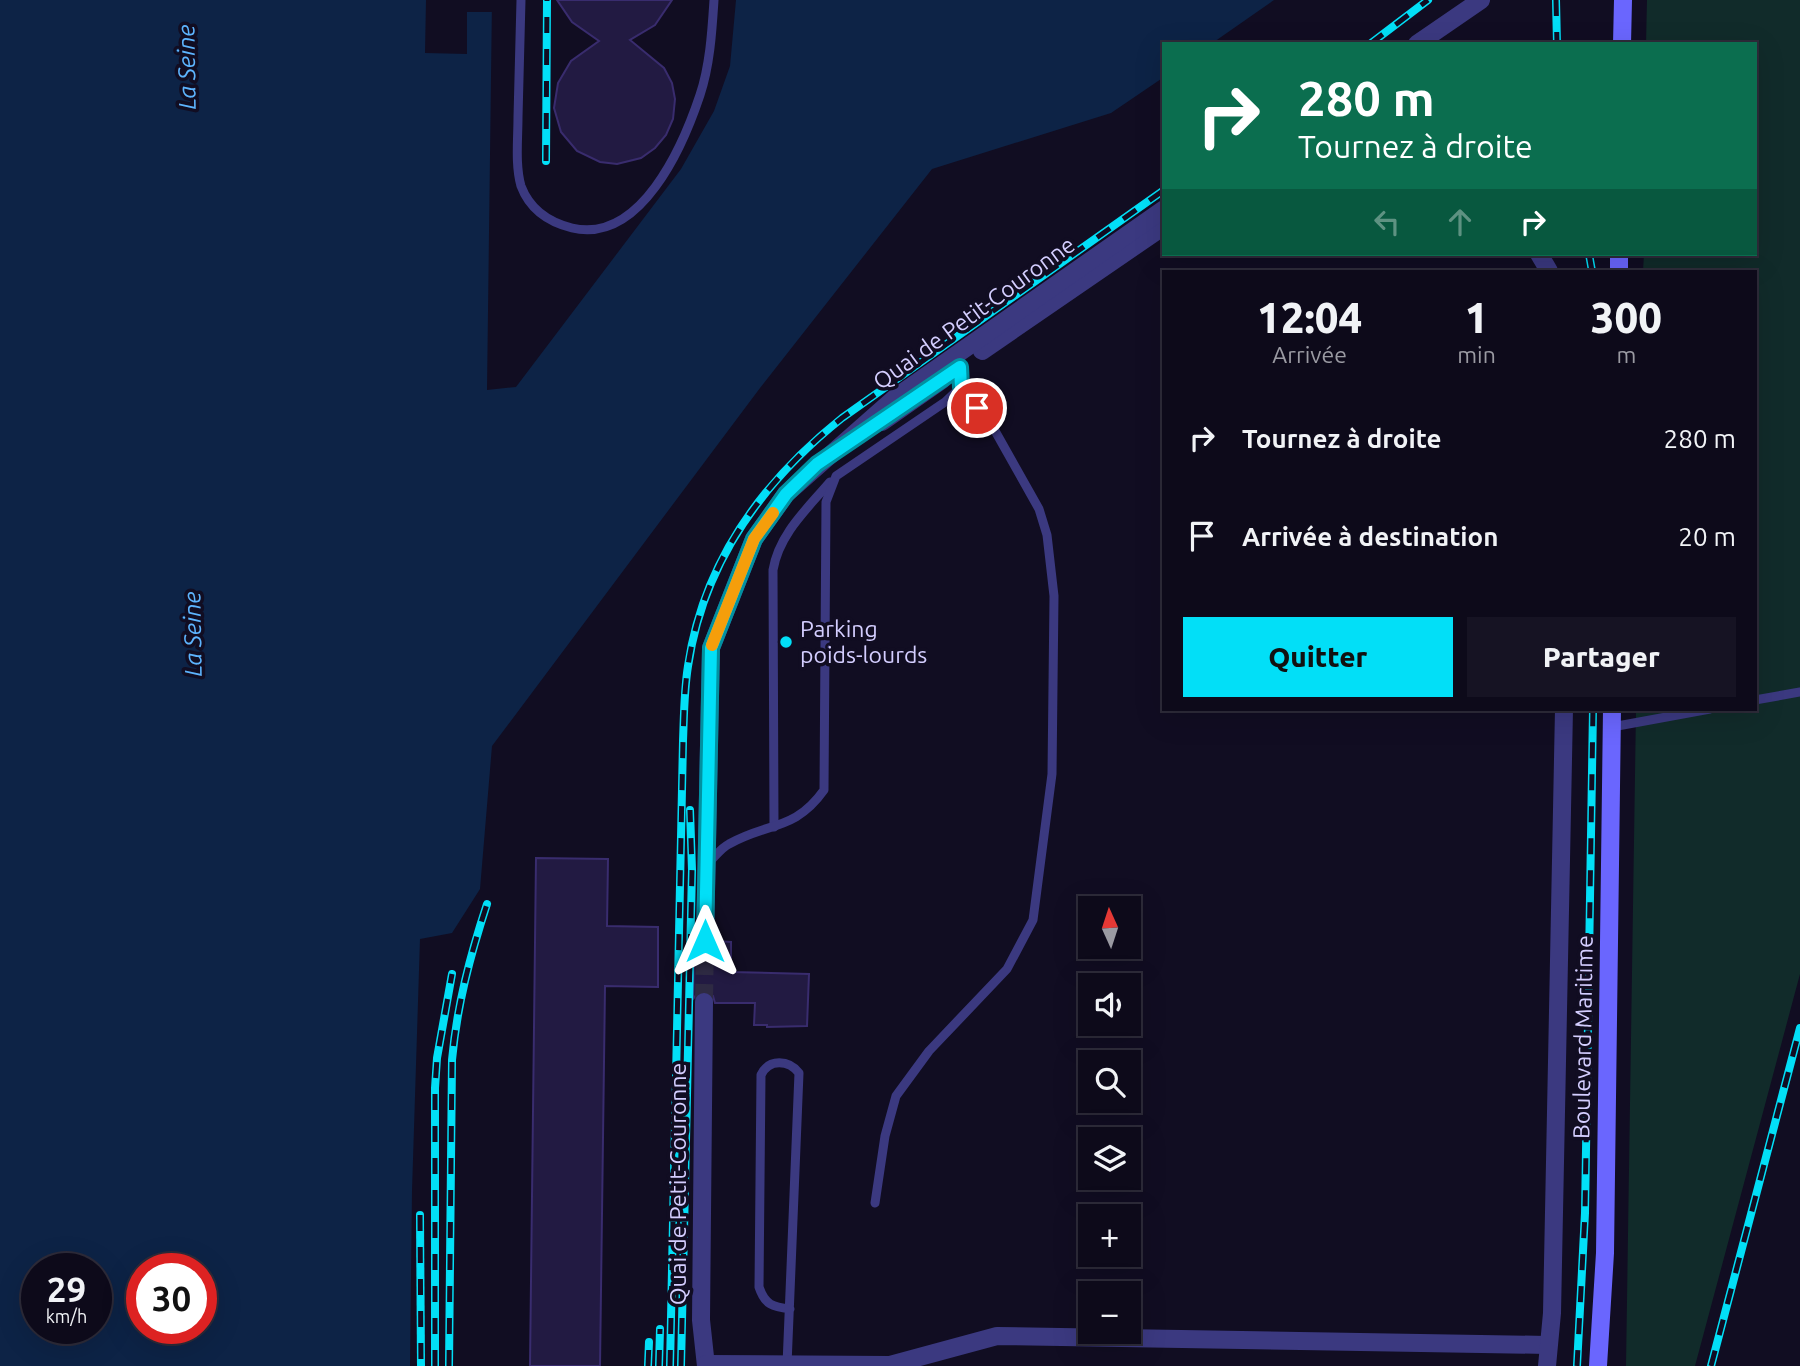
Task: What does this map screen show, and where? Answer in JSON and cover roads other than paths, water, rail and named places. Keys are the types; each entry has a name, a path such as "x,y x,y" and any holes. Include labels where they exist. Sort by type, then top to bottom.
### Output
{"street":[{"path":"1420,42 1481,0"},
{"path":"1622,42 1623,0"},
{"name":"Quai de Petit-Couronne","path":"957,362 1162,210"},
{"name":"Quai de Petit-Couronne","path":"705,941 711,648 754,539 786,494 896,397 957,362 1162,227"},
{"path":"1547,1366 1553,1286 1564,711"},
{"name":"Boulevard Maritime","path":"1598,1366 1605,1253 1612,711"},
{"name":"Quai de Petit-Couronne","path":"704,1002 701,1320 706,1365"},
{"path":"706,1365 890,1365 998,1336 1547,1345"}],"lane":[{"path":"521,0 517,152 521,186 545,219 578,229 608,227 621,221 656,188 688,126 701,93 708,63 714,0"},
{"path":"875,1203 885,1136 896,1096 929,1051 1007,969 1033,920 1052,774 1055,596 1047,535 1039,509 994,429 961,387 957,362"},
{"path":"774,827 773,570 776,552 787,533 836,476 945,402 961,387"},
{"path":"706,866 726,845 787,823 811,808 824,790 826,502 836,476"},
{"path":"1757,700 1800,692"},
{"path":"1612,727 1699,711"},
{"path":"787,1365 790,1309 799,1073 793,1065 780,1062 764,1069 761,1075 759,1287 763,1299 769,1305 790,1309"}],"water":[{"name":"La Seine","path":"0,0 492,0 487,390 516,387 681,169 714,111 730,66 736,0 1274,0 1214,42 1162,42 1162,78 1111,113 932,169 760,388 492,746 480,889 452,933 420,939 410,1366 0,1366"}],"tunnel":[{"path":"704,1002 705,941"}],"railway":[{"path":"546,161 547,0"},
{"path":"1373,42 1428,0"},
{"path":"1556,0 1557,42"},
{"path":"670,1366 684,704 688,666 707,593 722,559 762,497 813,443 842,418 1162,191"},
{"path":"1589,256 1592,270"},
{"path":"1577,1366 1585,1213 1593,711"},
{"path":"681,1366 692,870 690,810"},
{"path":"449,1366 452,1060 465,981 487,904"},
{"path":"435,1366 435,1088 437,1058 452,974"},
{"path":"1711,1366 1800,1028"},
{"path":"420,1215 421,1366"},
{"path":"659,1366 660,1329"},
{"path":"648,1366 649,1342"}],"place":[{"name":"Parking poids-lourds","path":"786,642"}]}
